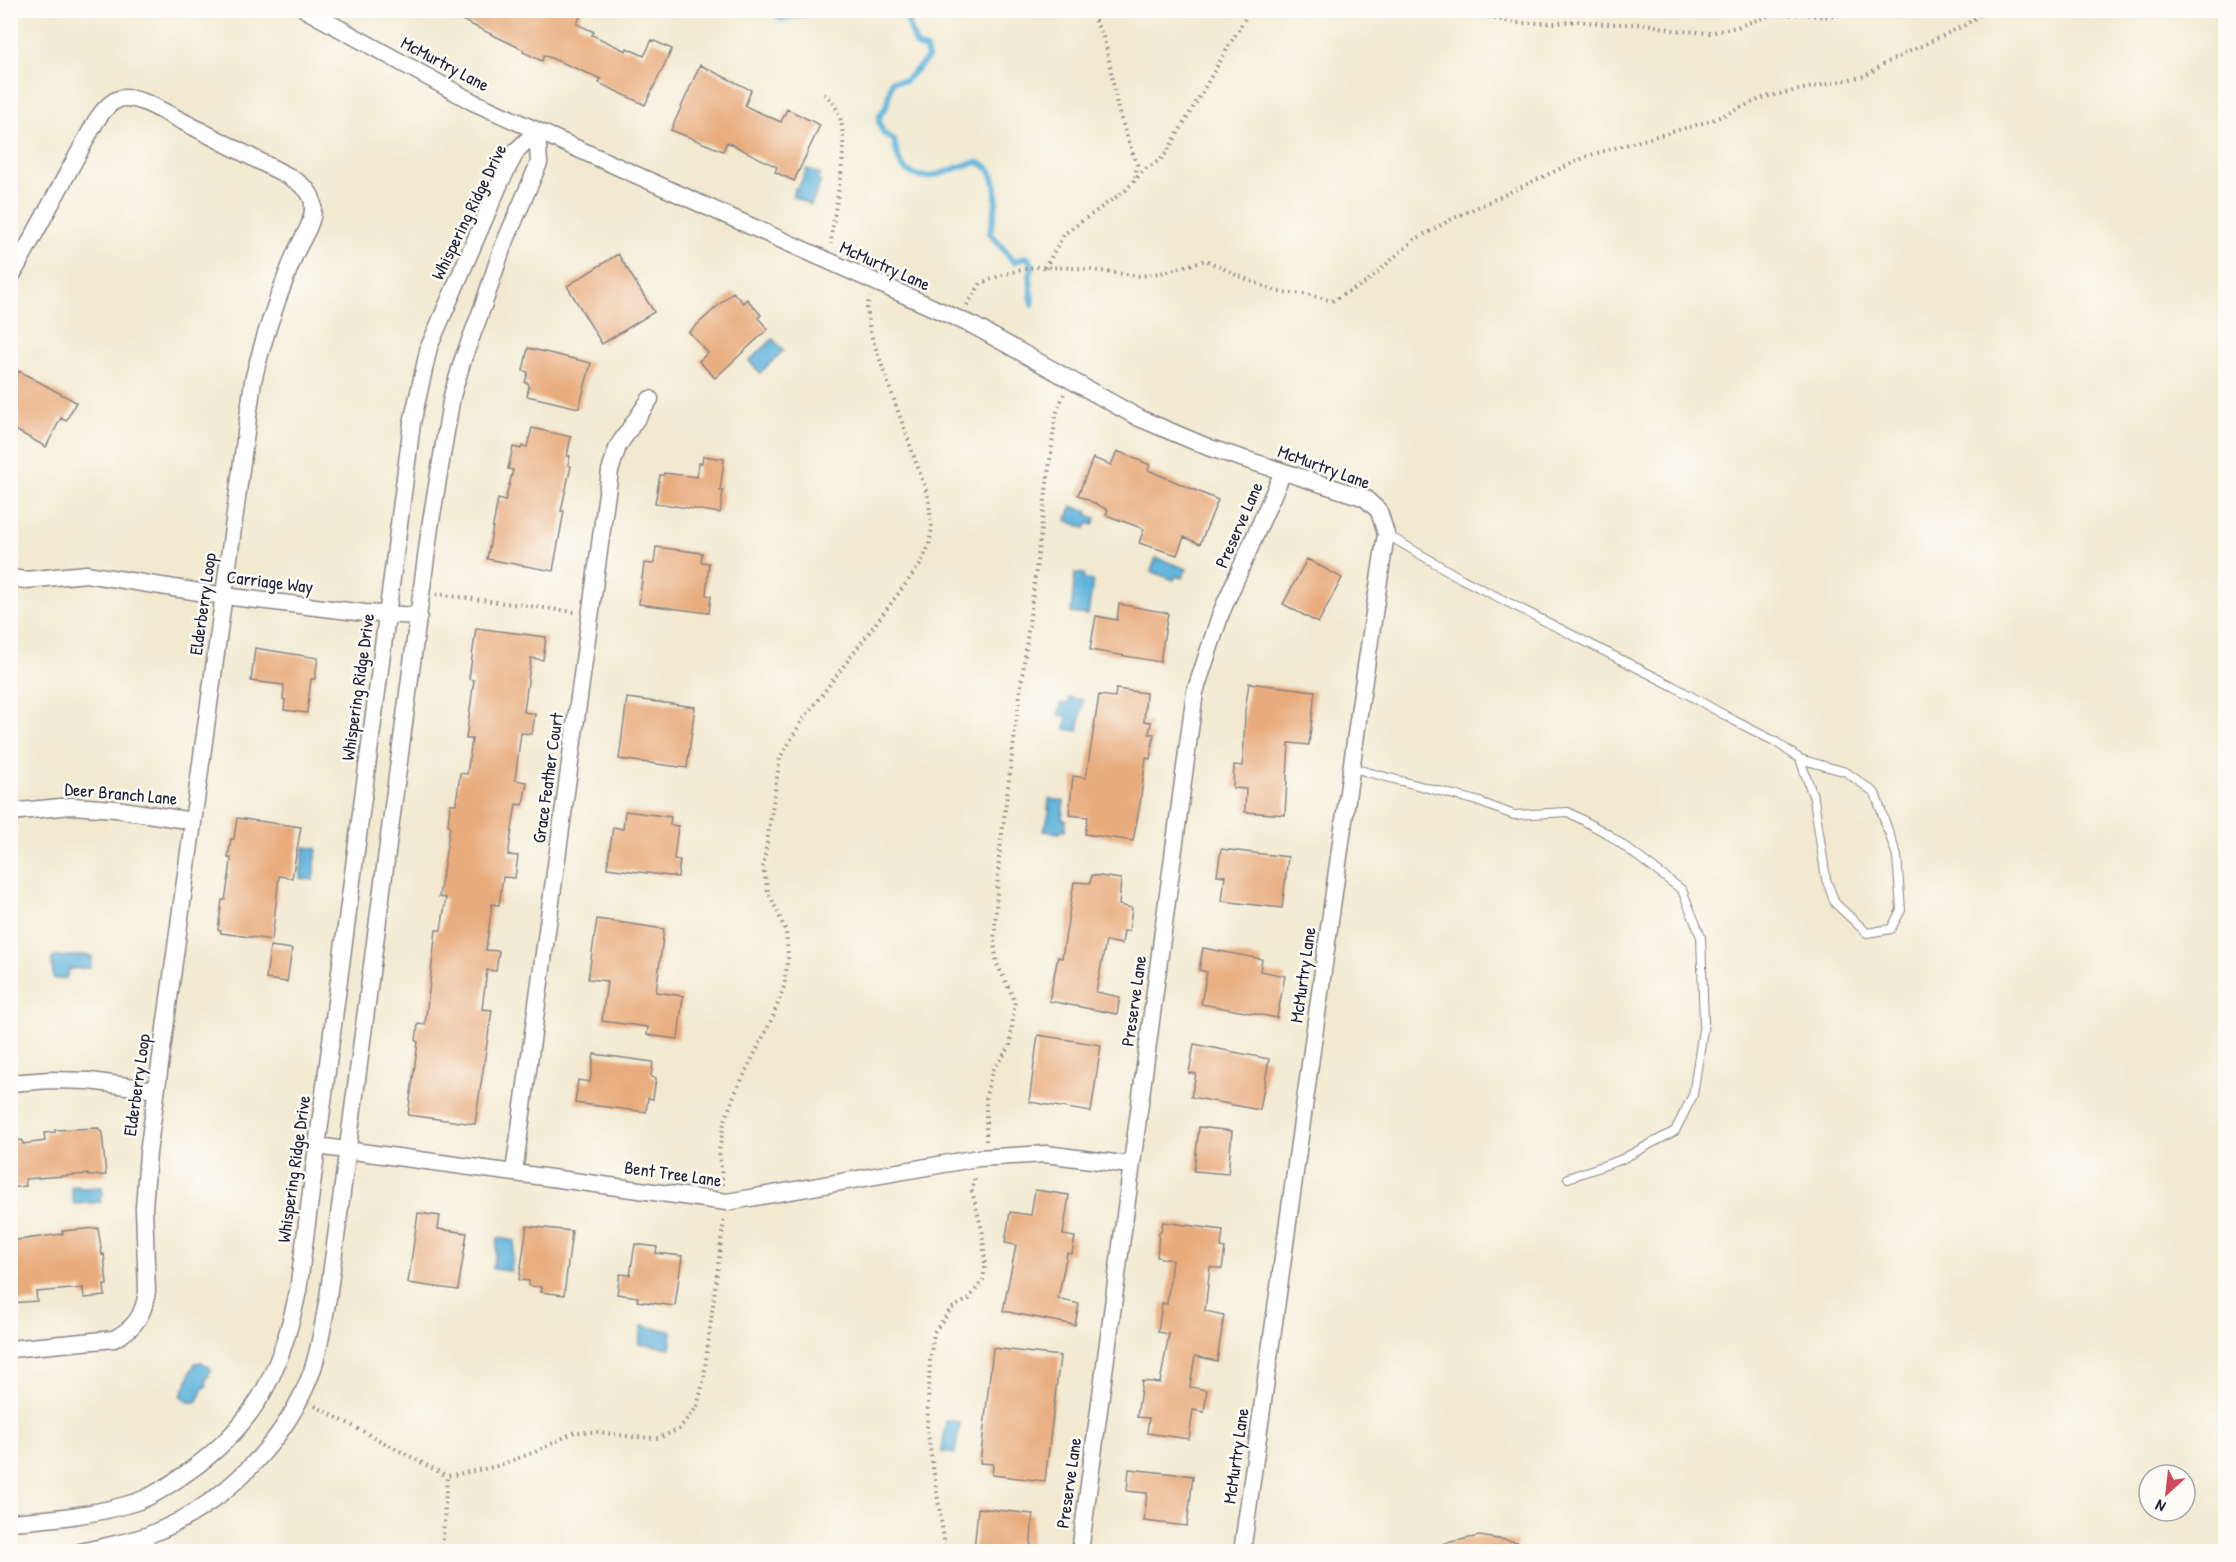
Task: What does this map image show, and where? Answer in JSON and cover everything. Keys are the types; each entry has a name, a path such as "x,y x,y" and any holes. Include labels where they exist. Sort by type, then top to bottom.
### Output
{"street":[{"name":"McMurtry Lane","path":"306,10 438,84 537,131 974,326 1139,418 1210,448 1365,498 1379,512 1386,534 1242,1551"},
{"name":"Elderberry Loop","path":"10,279 102,111 120,97 134,97 151,105 306,188 312,197 314,207 310,222 295,252 271,315 253,381 148,1153 144,1208 147,1291 142,1314 135,1325 114,1339 10,1349"},
{"name":"Whispering Ridge Drive","path":"80,1551 151,1534 189,1515 222,1492 249,1470 280,1433 302,1397 312,1371 328,1298 430,527 452,396 463,358 502,249 539,163 537,131"},
{"name":"Whispering Ridge Drive","path":"10,1522 70,1517 138,1501 170,1485 224,1445 251,1412 268,1386 290,1330 298,1291 412,423 429,347 500,183 518,150 537,131"},
{"name":"Grace Feather Court","path":"514,1172 610,471 618,446 650,399"},
{"name":"Preserve Lane","path":"1080,1551 1195,692 1221,613 1283,472"},
{"name":"Carriage Way","path":"10,578 26,580 86,574 224,596 365,613 419,616"},
{"name":"Deer Branch Lane","path":"10,812 71,806 116,809 192,821"},
{"path":"10,1083 50,1080 90,1081 156,1090"},
{"name":"Bent Tree Lane","path":"316,1146 726,1202 978,1158 1046,1154 1130,1165"}],"lane":[{"path":"1386,534 1462,579 1673,686 1776,742 1800,759 1846,772 1875,794 1897,856 1901,910 1891,929 1867,933 1835,903 1826,879 1814,798 1800,759"},
{"path":"1352,768 1477,801 1514,815 1568,812 1608,834 1682,890 1701,937 1704,1023 1693,1095 1676,1131 1620,1160 1568,1178"}],"path":[{"path":"1089,10 1102,34 1107,51 1118,110 1137,165 1135,180"},
{"path":"1045,268 1065,234 1100,211 1126,190 1144,169 1160,160 1167,152 1250,10"},
{"path":"1453,10 1515,23 1576,21 1604,24 1647,24 1674,30 1710,33 1737,27 1771,15 1806,14 1822,17 1868,12 1888,16 1907,16 1927,14 1931,10"},
{"path":"957,319 981,283 1033,267 1077,268 1140,276 1161,273 1206,260 1279,292 1305,294 1332,301 1365,283 1414,240 1452,219 1590,155 1710,121 1764,97 1865,76 1884,64 1965,25 1987,10"},
{"path":"824,94 832,99 839,112 844,133 831,236 831,263"},
{"path":"302,1397 318,1408 447,1476 494,1467 536,1452 575,1432 659,1438 679,1429 697,1407 703,1383 726,1202 719,1151 724,1123 735,1093 772,1019 784,987 788,957 786,931 768,891 762,868 780,758 802,721 920,565 929,546 932,527 928,496 870,332 867,308 872,282"},
{"path":"946,1551 927,1428 930,1360 934,1332 952,1308 969,1299 983,1280 985,1266 982,1234 972,1191 978,1158 987,1139 986,1095 993,1069 1010,1047 1015,1001 997,964 994,943 999,857 1056,414 1070,380"},
{"path":"422,592 590,614"},
{"path":"442,1551 447,1476"}],"water":[{"path":"807,169 820,174 817,180 821,182 811,205 792,196 795,188 798,189"},
{"path":"773,339 783,351 760,373 749,361"},
{"path":"1072,506 1096,518 1093,525 1088,523 1085,528 1066,520"},
{"path":"1156,558 1187,569 1182,578 1176,576 1174,580 1151,571"},
{"path":"1075,573 1084,574 1084,579 1093,581 1088,615 1071,613"},
{"path":"1069,698 1083,700 1078,731 1065,729 1067,716 1059,715 1061,703 1068,704"},
{"path":"1049,799 1064,801 1062,819 1066,820 1065,831 1060,830 1060,833 1044,831 1050,810 1048,810"},
{"path":"304,847 317,849 313,880 300,878"},
{"path":"89,955 92,957 90,968 70,969 66,978 55,979 53,977 52,959 54,957"},
{"path":"79,1186 80,1188 102,1187 103,1195 99,1199 101,1202 74,1204 71,1187"},
{"path":"498,1238 515,1241 511,1271 493,1269"},
{"path":"642,1326 672,1331 670,1348 639,1344"},
{"path":"202,1362 211,1369 206,1381 207,1386 202,1390 197,1402 189,1402 181,1396 195,1363"},
{"path":"946,1421 960,1422 955,1454 942,1452"}],"building":[{"path":"441,10 583,10 577,24 594,32 592,35 626,51 627,48 644,56 652,40 672,49 645,105 599,83 601,79 544,55 542,61"},
{"path":"700,65 751,90 745,106 781,122 787,109 820,125 794,181 775,172 777,167 727,142 723,151 671,130"},
{"path":"618,254 654,312 602,344 567,286"},
{"path":"733,292 743,303 747,299 761,315 758,318 768,329 715,378 699,361 708,353 689,332"},
{"path":"528,348 591,363 579,408 527,396 529,386 525,383 528,372 523,371"},
{"path":"19,371 76,402 66,421 61,418 46,447 10,427 10,387"},
{"path":"532,428 571,437 567,456 570,456 568,465 571,466 561,511 564,511 553,571 487,559 498,499 505,501 513,470 508,469 513,447 521,449 522,446 527,447"},
{"path":"1117,451 1150,465 1148,470 1218,500 1200,544 1184,537 1177,555 1139,543 1144,529 1106,515 1108,510 1078,495 1093,458 1111,465"},
{"path":"703,456 724,459 720,513 655,503 660,475 664,473 697,477 699,463 702,463"},
{"path":"656,547 702,553 701,562 709,563 706,595 711,596 709,613 639,604 644,563 654,564"},
{"path":"1307,559 1342,578 1318,623 1283,604"},
{"path":"1119,604 1168,613 1160,662 1090,650 1096,616 1117,620"},
{"path":"476,628 546,637 543,660 531,658 524,712 535,714 532,734 521,733 515,780 527,782 523,805 516,804 508,855 518,856 515,878 503,877 499,905 492,904 486,950 499,951 496,971 487,970 482,1009 492,1010 475,1124 408,1115 418,1042 416,1041 418,1024 425,1025 436,930 441,930 446,898 439,897 450,826 448,825 450,804 456,804 460,773 467,774 472,739 466,739 474,680 469,679"},
{"path":"255,648 318,658 315,679 311,679 307,713 284,710 284,685 251,681"},
{"path":"1249,683 1315,691 1309,745 1289,743 1285,815 1245,812 1246,789 1233,788 1234,765 1243,766 1245,711"},
{"path":"1116,689 1146,693 1144,721 1151,722 1149,734 1154,734 1150,759 1146,758 1133,841 1085,834 1088,817 1069,815 1073,776 1086,778 1099,695 1115,697"},
{"path":"627,698 695,707 687,768 619,759"},
{"path":"625,811 671,817 670,825 678,826 674,859 680,860 678,877 607,868 613,827 623,829"},
{"path":"237,818 301,827 292,878 279,876 272,940 221,933 218,930 222,900 225,900 230,870 231,858 228,858 231,839 234,839"},
{"path":"1221,849 1288,857 1282,908 1222,901 1225,876 1217,875"},
{"path":"1092,875 1121,879 1119,905 1132,908 1129,931 1124,931 1122,944 1106,941 1096,992 1120,997 1117,1014 1049,1001 1058,957 1062,958 1074,882 1090,883"},
{"path":"597,919 664,929 656,992 683,996 678,1039 647,1035 648,1027 602,1021 607,981 588,979"},
{"path":"270,946 292,949 287,982 266,979"},
{"path":"1203,948 1262,959 1260,971 1285,976 1277,1018 1201,1004 1207,972 1199,970"},
{"path":"1038,1035 1101,1045 1091,1112 1029,1102"},
{"path":"1194,1044 1269,1059 1260,1110 1191,1097 1196,1074 1189,1073"},
{"path":"594,1054 653,1062 651,1077 656,1078 653,1099 648,1098 646,1112 575,1103 578,1080 590,1082"},
{"path":"1199,1127 1232,1131 1228,1174 1194,1171"},
{"path":"98,1128 102,1133 106,1175 88,1176 88,1174 25,1179 26,1186 10,1188 10,1141 22,1140 23,1144 45,1141 44,1133 55,1132 55,1130"},
{"path":"1035,1190 1069,1195 1063,1235 1075,1237 1072,1254 1067,1253 1058,1299 1079,1304 1075,1325 1003,1311 1016,1245 1005,1243 1010,1212 1031,1215"},
{"path":"418,1213 440,1216 438,1229 467,1233 458,1290 408,1283"},
{"path":"1163,1222 1223,1230 1221,1247 1225,1248 1222,1269 1210,1267 1205,1311 1224,1315 1217,1361 1195,1356 1190,1387 1207,1390 1204,1412 1193,1410 1189,1439 1147,1433 1149,1418 1137,1417 1142,1381 1160,1383 1169,1334 1158,1332 1162,1303 1167,1304 1172,1260 1157,1257 1159,1232"},
{"path":"527,1226 572,1231 564,1295 541,1292 542,1287 529,1286 529,1281 519,1280"},
{"path":"98,1228 102,1255 104,1254 107,1285 104,1285 105,1296 84,1298 83,1288 36,1292 37,1301 10,1303 10,1241 63,1234 62,1231"},
{"path":"635,1244 657,1247 656,1253 682,1256 675,1306 637,1301 638,1297 617,1294 620,1274 630,1275"},
{"path":"993,1348 1060,1356 1045,1481 992,1475 993,1464 980,1463"},
{"path":"1129,1469 1193,1476 1187,1526 1144,1521 1147,1493 1127,1491"},
{"path":"978,1508 1033,1514 1030,1551 974,1551"},
{"path":"1479,1536 1517,1542 1517,1551 1442,1551 1441,1544"}],"waterway":[{"path":"781,10 778,16 781,19 821,10"},
{"path":"903,10 917,46 926,49 928,58 905,81 892,81 886,107 880,115 879,122 883,133 894,140 898,156 905,169 917,175 941,174 974,163 983,164 990,171 996,193 990,233 1014,262 1025,257 1029,259 1033,267 1030,274 1032,305"}]}
